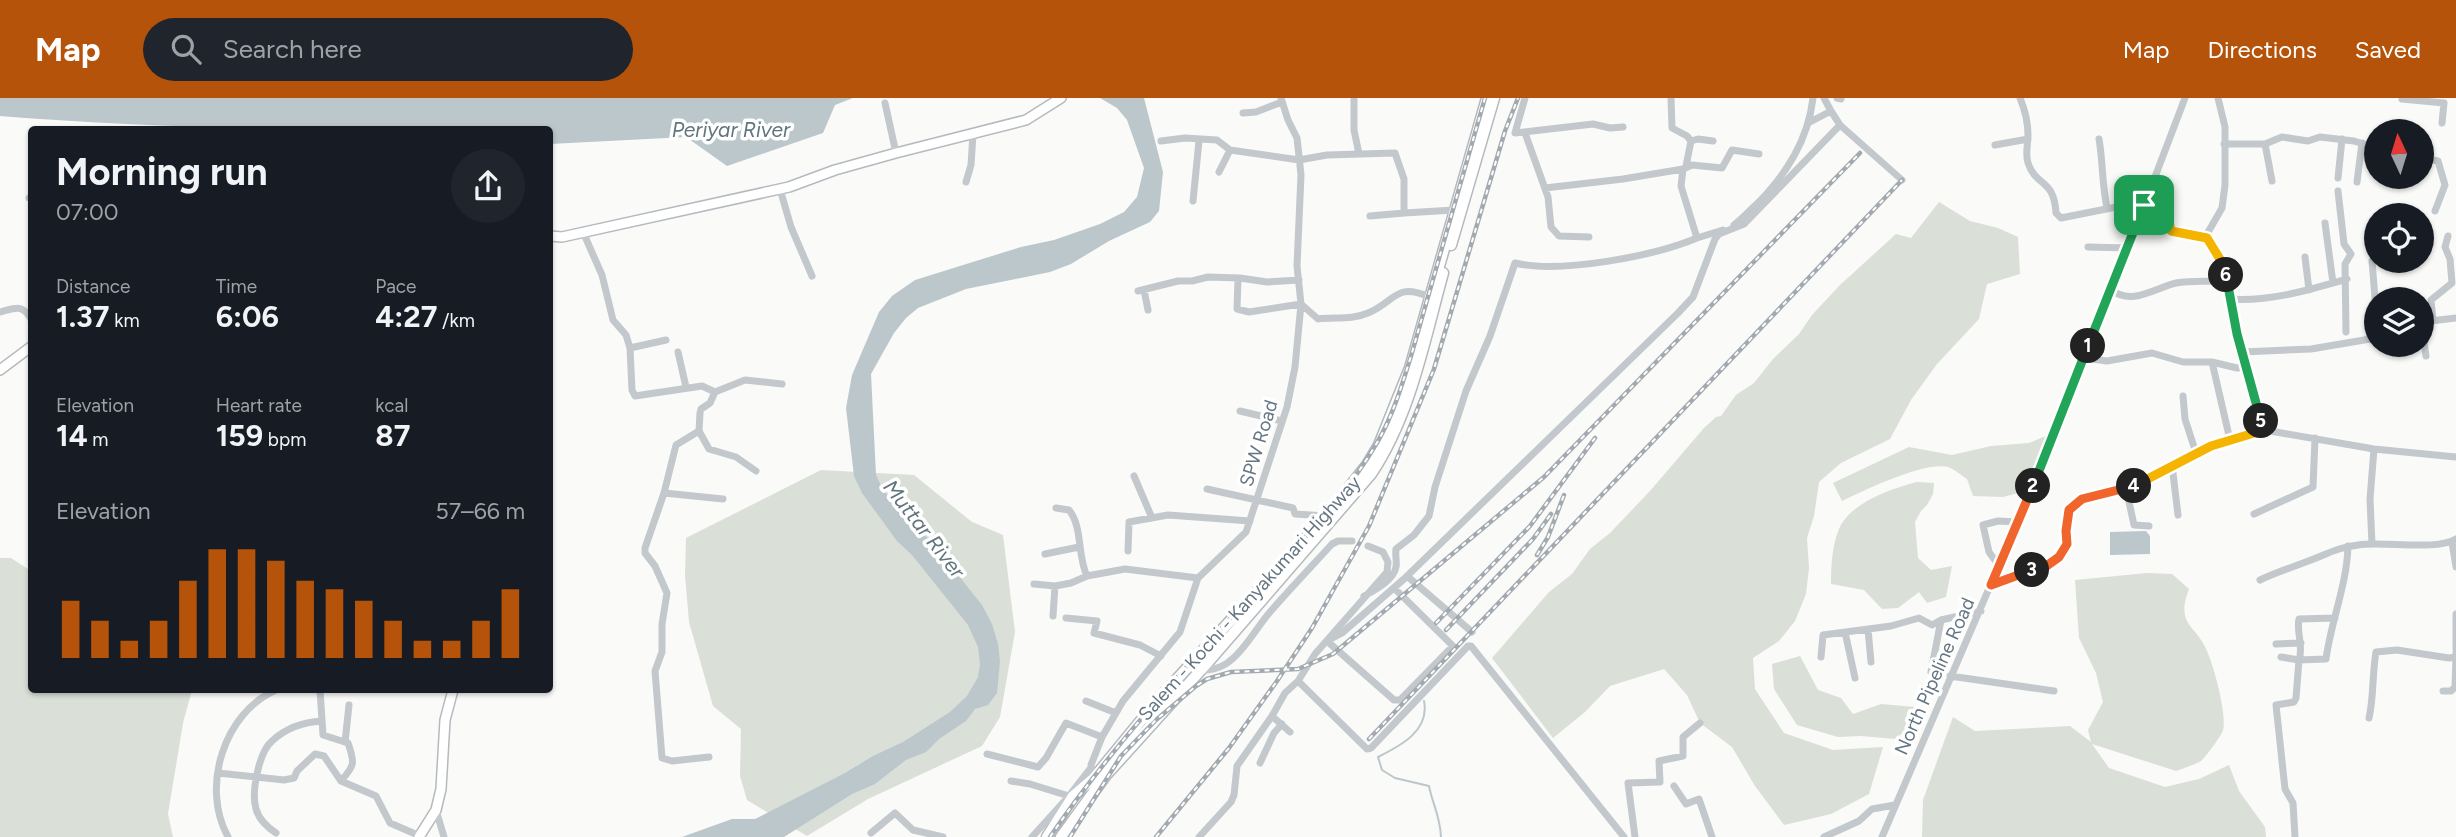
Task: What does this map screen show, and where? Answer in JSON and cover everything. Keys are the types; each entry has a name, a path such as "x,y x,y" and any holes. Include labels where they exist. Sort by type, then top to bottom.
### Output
{"highway":[{"name":"Salem - Kochi - Kanyakumari Highway","path":"1047,837 1073,796 1326,516 1367,465 1379,445 1410,368 1487,98"},
{"name":"Salem - Kochi - Kanyakumari Highway","path":"1061,837 1106,775 1355,495 1384,454 1414,379 1494,98"}],"main road":[{"path":"553,236 562,237 780,189 896,152 1026,120 1057,101"},
{"path":"0,370 28,349"},
{"path":"420,836 436,810 441,789 445,720 452,693"}],"street":[{"path":"1525,98 1515,133 1593,124 1610,128 1623,127"},
{"path":"1671,98 1672,128 1687,136 1690,141 1681,186 1696,238"},
{"path":"1364,596 1390,577 1396,569 1396,549 1423,525 1429,516 1435,487 1466,391 1490,336 1515,263 1572,267 1636,256 1681,244 1736,224 1770,190 1794,159 1810,122 1813,98"},
{"path":"1825,98 1840,125 1902,180"},
{"path":"2020,98 2025,111 2028,163 2035,175 2048,185 2053,193 2056,213 2061,218 2131,204 2166,205 2171,231 2207,238"},
{"name":"North Pipeline Road","path":"1882,837 2018,522 2112,290 2185,98"},
{"path":"2218,98 2225,127 2224,197 2221,208 2209,227 2207,238 2223,264 2242,352 2264,430"},
{"path":"2402,99 2444,103 2442,123"},
{"path":"1243,113 1256,112 1281,100"},
{"name":"SPW Road","path":"1092,774 1096,749 1116,713 1180,632 1199,578 1246,533 1282,421 1295,367 1301,304 1301,175 1297,138 1281,100"},
{"path":"1354,100 1354,130 1359,154"},
{"path":"885,103 896,152"},
{"path":"1810,122 1831,111"},
{"path":"1327,641 1342,633 1394,589 1693,297 1719,234 1744,224 1840,125"},
{"path":"1525,133 1548,197 1551,227 1559,236 1589,237"},
{"path":"967,182 973,134"},
{"path":"2224,144 2264,144 2282,137 2308,141 2320,137 2362,144 2357,182"},
{"path":"1161,141 1185,138 1199,141 1217,140 1230,150 1299,160 1327,155 1395,153 1404,179 1404,214"},
{"path":"1995,145 2028,139"},
{"path":"2099,139 2104,169 2102,185 2107,208"},
{"path":"2338,178 2342,139"},
{"path":"1194,201 1199,141"},
{"path":"1690,141 1713,141"},
{"path":"2264,144 2272,181"},
{"path":"1219,172 1230,150"},
{"path":"1545,188 1634,178 1685,168 1722,168 1732,150 1759,154"},
{"path":"2434,160 2438,161 2445,185 2435,211"},
{"path":"780,189 791,227 812,276"},
{"path":"2338,191 2344,244 2351,254 2345,264 2346,332"},
{"path":"1370,216 1454,210"},
{"path":"2325,223 2333,283"},
{"path":"583,232 602,275 613,320 626,335 635,396 702,386 715,392"},
{"path":"2434,298 2455,284 2445,247 2448,236"},
{"path":"2088,247 2128,248"},
{"path":"2305,257 2309,290"},
{"path":"1148,310 1141,291 1178,281 1192,281 1197,278 1267,282 1299,279"},
{"path":"1238,279 1237,309 1250,312 1301,304 1318,319 1346,319 1369,313 1402,292 1412,290 1430,297"},
{"path":"2229,299 2250,301 2309,290 2347,279"},
{"path":"2112,290 2120,297 2136,296 2177,283 2227,281"},
{"path":"0,313 13,307 28,313"},
{"path":"2434,320 2456,318"},
{"path":"630,348 666,340"},
{"path":"2242,352 2311,349 2364,340"},
{"path":"678,352 686,387"},
{"path":"2084,358 2107,361 2152,353 2183,362 2212,362 2236,368 2246,367"},
{"path":"2212,362 2230,440"},
{"path":"756,471 736,457 709,449 699,431 701,409 710,403 715,392 745,380 782,384"},
{"path":"2183,396 2185,419 2196,453"},
{"path":"1240,411 1282,421"},
{"path":"1991,585 2020,573 2045,567 2059,557 2067,544 2069,510 2082,499 2140,485 2196,453 2264,430 2374,449 2456,457"},
{"path":"699,431 676,445 645,553 655,566 667,593 662,624 662,652 655,671 662,758 672,761 709,757"},
{"path":"2254,514 2313,487 2315,438"},
{"path":"2372,544 2370,499 2374,449"},
{"path":"2172,465 2178,515"},
{"path":"1134,476 1152,518"},
{"path":"2126,488 2134,526 2149,526"},
{"path":"1208,489 1293,508 1295,514 1326,516"},
{"path":"664,493 723,499"},
{"path":"1056,508 1069,510 1074,517 1082,565 1087,576"},
{"path":"1128,551 1129,522 1168,515 1250,521"},
{"path":"1999,566 1990,554 1983,525 1998,521 2018,522"},
{"path":"1187,668 1200,671 1222,666 1233,658 1271,611 1332,544 1352,541"},
{"path":"2260,580 2315,559 2334,548 2372,544 2454,541 2456,567"},
{"path":"1199,837 1231,802 1237,766 1285,693 1298,681 1315,654 1387,572 1388,562 1384,552 1368,546"},
{"path":"2281,657 2299,660 2326,659 2346,569 2348,546"},
{"path":"1045,554 1079,547"},
{"path":"1034,584 1055,586 1072,583 1087,576 1125,569 1199,578"},
{"path":"1407,576 1472,632"},
{"path":"1053,616 1055,586"},
{"path":"1327,641 1394,700 1400,700 1453,646 1394,589"},
{"path":"1821,657 1823,635 1891,626 1919,618 1929,624 1980,611"},
{"path":"2443,691 2451,691 2455,687 2456,614"},
{"path":"1066,618 1097,621 1094,633 1140,645 1161,656"},
{"path":"2294,837 2293,803 2285,789 2275,710 2276,705 2294,702 2296,698 2301,643 2297,630 2299,620 2335,618"},
{"path":"1931,673 1941,620"},
{"path":"1868,629 1871,662"},
{"path":"1845,632 1855,678"},
{"path":"2276,645 2301,643"},
{"path":"1298,681 1367,748 1371,748 1468,646 1471,646 1624,837"},
{"path":"2369,718 2376,652 2386,650 2449,658 2456,653"},
{"path":"1950,676 2054,691"},
{"path":"228,837 219,810 218,773 224,746 238,720 260,697 269,693"},
{"path":"320,693 323,735 348,743 354,760 351,770 341,781"},
{"path":"1086,701 1116,713"},
{"path":"345,742 349,705"},
{"path":"1272,716 1290,732"},
{"path":"276,833 264,825 256,809 257,779 262,755 271,741 292,727 306,722 322,721"},
{"path":"987,754 1038,767 1066,723 1102,737"},
{"path":"1635,837 1628,783 1660,782 1659,761 1683,756 1683,737 1700,723"},
{"path":"1260,763 1274,733 1282,724"},
{"path":"218,773 284,780 294,778 297,771 316,754 324,756 341,781 376,796 390,823 420,836"},
{"path":"1032,837 1092,774"},
{"path":"1011,781 1069,796"},
{"path":"1674,786 1686,804 1699,799 1712,837"},
{"path":"1824,837 1859,821 1872,809 1895,805"},
{"path":"436,810 443,837"},
{"path":"871,833 895,813 913,830 943,837"}],"shaded area":[{"path":"1939,202 1970,221 1998,228 2018,237 2020,274 1987,284 1979,319 1937,364 1911,400 1890,439 1841,463 1819,482 1814,516 1807,538 1809,568 1806,594 1795,621 1779,641 1753,658 1755,689 1784,733 1833,750 1883,747 1869,794 1831,814 1784,825 1755,786 1732,747 1700,723 1687,695 1664,669 1610,686 1585,712 1553,738 1492,658 1549,592 1572,574 1590,549 1610,533 1650,491 1704,428 1721,416 1736,395 1754,383 1840,285 1896,234 1911,238"},
{"path":"2053,433 2026,491 2003,497 1973,496 1967,479 1948,467 1938,466 1910,472 1842,501 1833,483 1909,447 1952,455 1991,446 2029,443"},
{"path":"821,470 914,475 972,522 1003,535 1015,632 1000,717 982,746 868,799 807,836 747,800 740,776 741,729 713,706 689,622 685,575 686,538"},
{"path":"1917,482 1934,483 1933,494 1915,522 1918,558 1931,570 1952,566 1946,597 1927,603 1919,592 1898,608 1882,609 1864,590 1831,584 1835,542 1844,520 1872,498"},
{"path":"0,558 11,558 28,569 28,693 191,693 183,723 168,814 173,837 0,837"},
{"path":"2147,573 2172,574 2189,589 2184,610 2189,624 2210,658 2222,702 2223,730 2201,761 2176,771 2092,744 2109,768 2165,787 2199,779 2229,765 2239,791 2265,827 2266,837 1922,837 1923,800 1953,717 1975,731 2070,726 2091,742 2088,730 2103,702 2096,673 2079,638 2075,580"},
{"path":"1800,656 1818,690 1841,698 1853,714 1881,704 1915,707 1916,723 1895,739 1838,737 1797,725 1774,689 1772,664"}],"water":[{"name":"Periyar River","path":"0,98 853,98 835,105 823,133 727,166 686,137 553,144 553,126 172,126 0,116"},
{"path":"1100,98 1144,98 1163,172 1159,211 1150,222 1109,241 1071,264 1050,272 966,289 918,308 894,333 871,374 876,475 883,490 909,522 931,541 982,605 998,644 1000,661 997,693 988,705 975,709 966,721 939,739 926,752 906,760 875,784 852,794 784,837 682,837 732,819 755,819 903,742 950,712 967,696 978,677 978,647 968,625 912,555 897,541 862,493 854,476 846,408 852,375 879,312 892,296 915,280 1021,247 1054,240 1100,224 1124,212 1137,197 1144,168 1127,120 1117,108"},
{"path":"2146,531 2150,536 2150,554 2110,555 2110,532"}],"waterway":[{"path":"1424,701 1425,712 1418,729 1404,742 1378,757 1382,770 1395,778 1429,786 1441,837"}],"railway":[{"path":"1050,837 1139,721 1330,509 1378,441 1393,410 1408,367 1485,98"},
{"path":"1156,837 1229,748 1277,681 1312,628 1369,526 1434,369 1505,131 1518,98"},
{"path":"1070,837 1121,756 1156,720 1196,686 1207,679 1231,672 1298,669 1333,654 1544,477 1860,153"},
{"path":"1369,739 1902,180"},
{"path":"1436,623 1530,526 1595,438"},
{"path":"1537,555 1548,537 1564,495"},
{"path":"1446,630 1533,539 1551,514"}],"route":[{"path":"2144,205 2166,205 2171,231 2207,238 2223,264 2237,334 2264,430 2211,446 2172,465 2140,485 2082,499 2069,510 2067,544 2059,557 2045,567 2020,573 1991,585 2112,290 2144,205"}],"water label":[{"name":"Muttar River","path":"924,529"}]}
